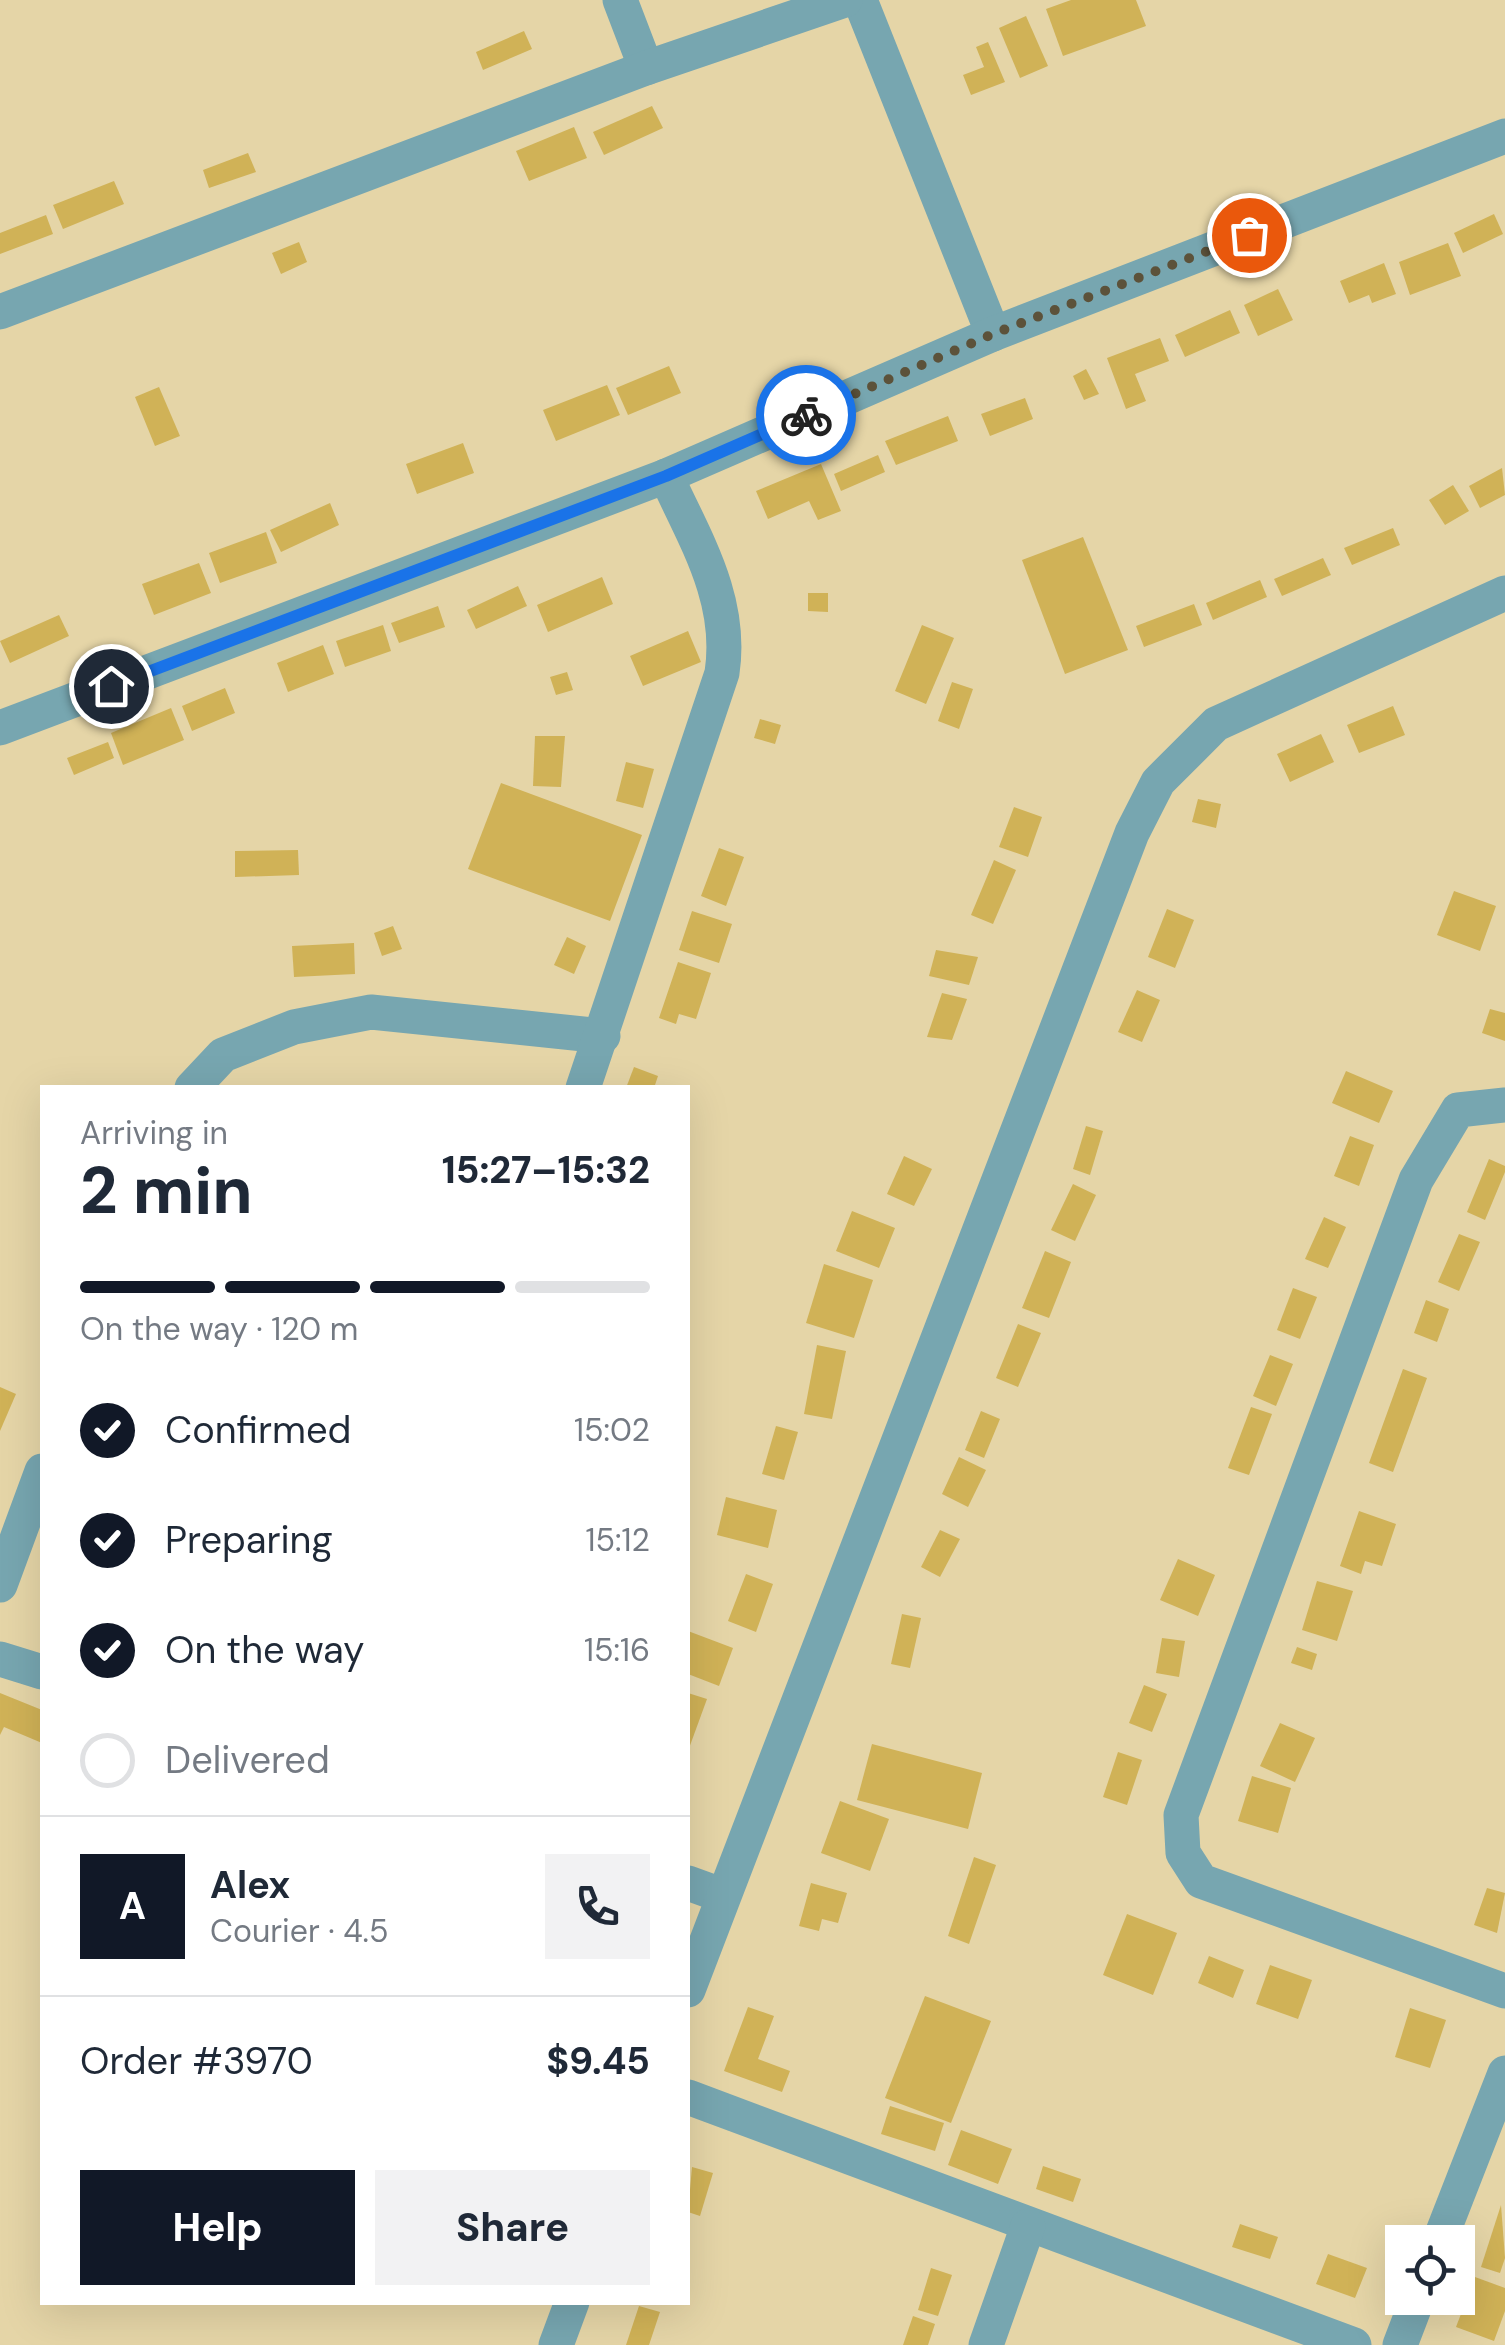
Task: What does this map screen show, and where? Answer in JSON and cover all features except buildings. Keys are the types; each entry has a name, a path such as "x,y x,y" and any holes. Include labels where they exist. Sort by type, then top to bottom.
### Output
{"street":[{"path":"620,0 646,68"},
{"path":"0,312 646,68 845,0"},
{"path":"860,0 993,334"},
{"path":"0,728 666,476 993,334 1505,136"},
{"path":"584,1085 722,673 726,647 718,590 666,476"},
{"path":"690,1984 721,1895 1132,834 1158,782 1216,724 1505,593"},
{"path":"195,1085 223,1055 294,1027 371,1012 603,1036"},
{"path":"1505,1105 1458,1110 1416,1180 1181,1815 1183,1853 1201,1882 1505,1991"},
{"path":"0,1585 40,1476"},
{"path":"0,1658 40,1671"},
{"path":"690,1884 721,1895"},
{"path":"1447,2225 1505,2073"},
{"path":"690,2098 1354,2345"},
{"path":"986,2345 1028,2226"},
{"path":"556,2345 571,2305"},
{"path":"1400,2345 1411,2315"}],"way so far":[{"path":"806,415 993,334 1249,235"}],"route":[{"path":"111,686 666,476 806,415"}]}
